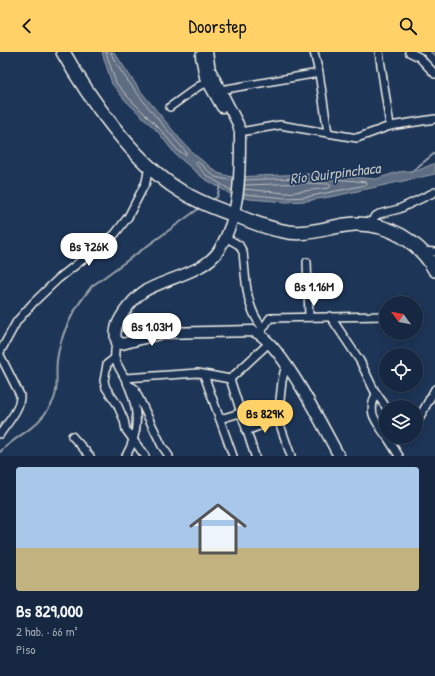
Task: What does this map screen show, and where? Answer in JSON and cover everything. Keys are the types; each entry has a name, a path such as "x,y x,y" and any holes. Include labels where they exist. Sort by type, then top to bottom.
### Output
{"highway":[{"path":"63,52 75,73 102,113 149,166 179,190 197,200 234,215 271,228 296,233 355,224 371,225 390,229 401,235 422,251 435,270"}],"street":[{"path":"126,456 134,441 137,426 135,409 128,385 115,358 115,331 118,321 130,304 143,292 209,261 219,250 225,237 234,215 237,200 239,166 238,145 240,132 238,124 203,72 200,52"},
{"path":"207,52 211,82"},
{"path":"314,52 319,73 328,133"},
{"path":"379,52 390,126"},
{"path":"409,52 419,57 435,74"},
{"path":"217,92 319,73"},
{"path":"170,107 199,86 211,82"},
{"path":"217,92 233,126 238,145"},
{"path":"240,132 280,124 357,138 390,126 435,119"},
{"path":"0,434 19,406 20,400 20,395 0,354 17,321 33,302 58,279 115,234 128,217 146,182 149,166"},
{"path":"371,225 374,218 379,214 398,209 435,192"},
{"path":"225,237 239,245 243,252 249,306 254,319 269,344 286,364 339,456"},
{"path":"422,251 435,252"},
{"path":"307,262 309,317"},
{"path":"330,316 360,361 376,394 381,400"},
{"path":"261,331 270,318 379,316"},
{"path":"116,340 122,344 163,333 261,331"},
{"path":"230,379 269,344"},
{"path":"115,358 107,364 104,381 106,388 122,415 126,430 145,456"},
{"path":"286,364 282,382 278,419 291,456"},
{"path":"125,378 204,374 230,379"},
{"path":"204,374 233,456"},
{"path":"230,379 255,456"},
{"path":"128,385 134,388 162,446 169,456"},
{"path":"423,411 435,389"},
{"path":"376,394 372,403 372,416 379,426"},
{"path":"220,419 240,413"},
{"path":"246,431 278,419"},
{"path":"72,436 90,456"},
{"path":"391,444 399,456"}],"water":[{"path":"102,52 114,52 139,89 180,139 195,155 218,173 232,177 308,174 376,179 398,172 419,170 435,163 435,174 306,201 286,202 249,199 232,195 203,178 175,154 158,132 125,100 112,84"}],"waterway":[{"path":"431,52 435,55"},
{"path":"411,172 435,153"},
{"path":"210,201 217,197 220,186"},
{"path":"0,452 39,421 54,400 57,383 57,360 62,339 74,311 92,286 201,207"}],"water label":[{"name":"Río Quirpinchaca","path":"335,173"}]}
